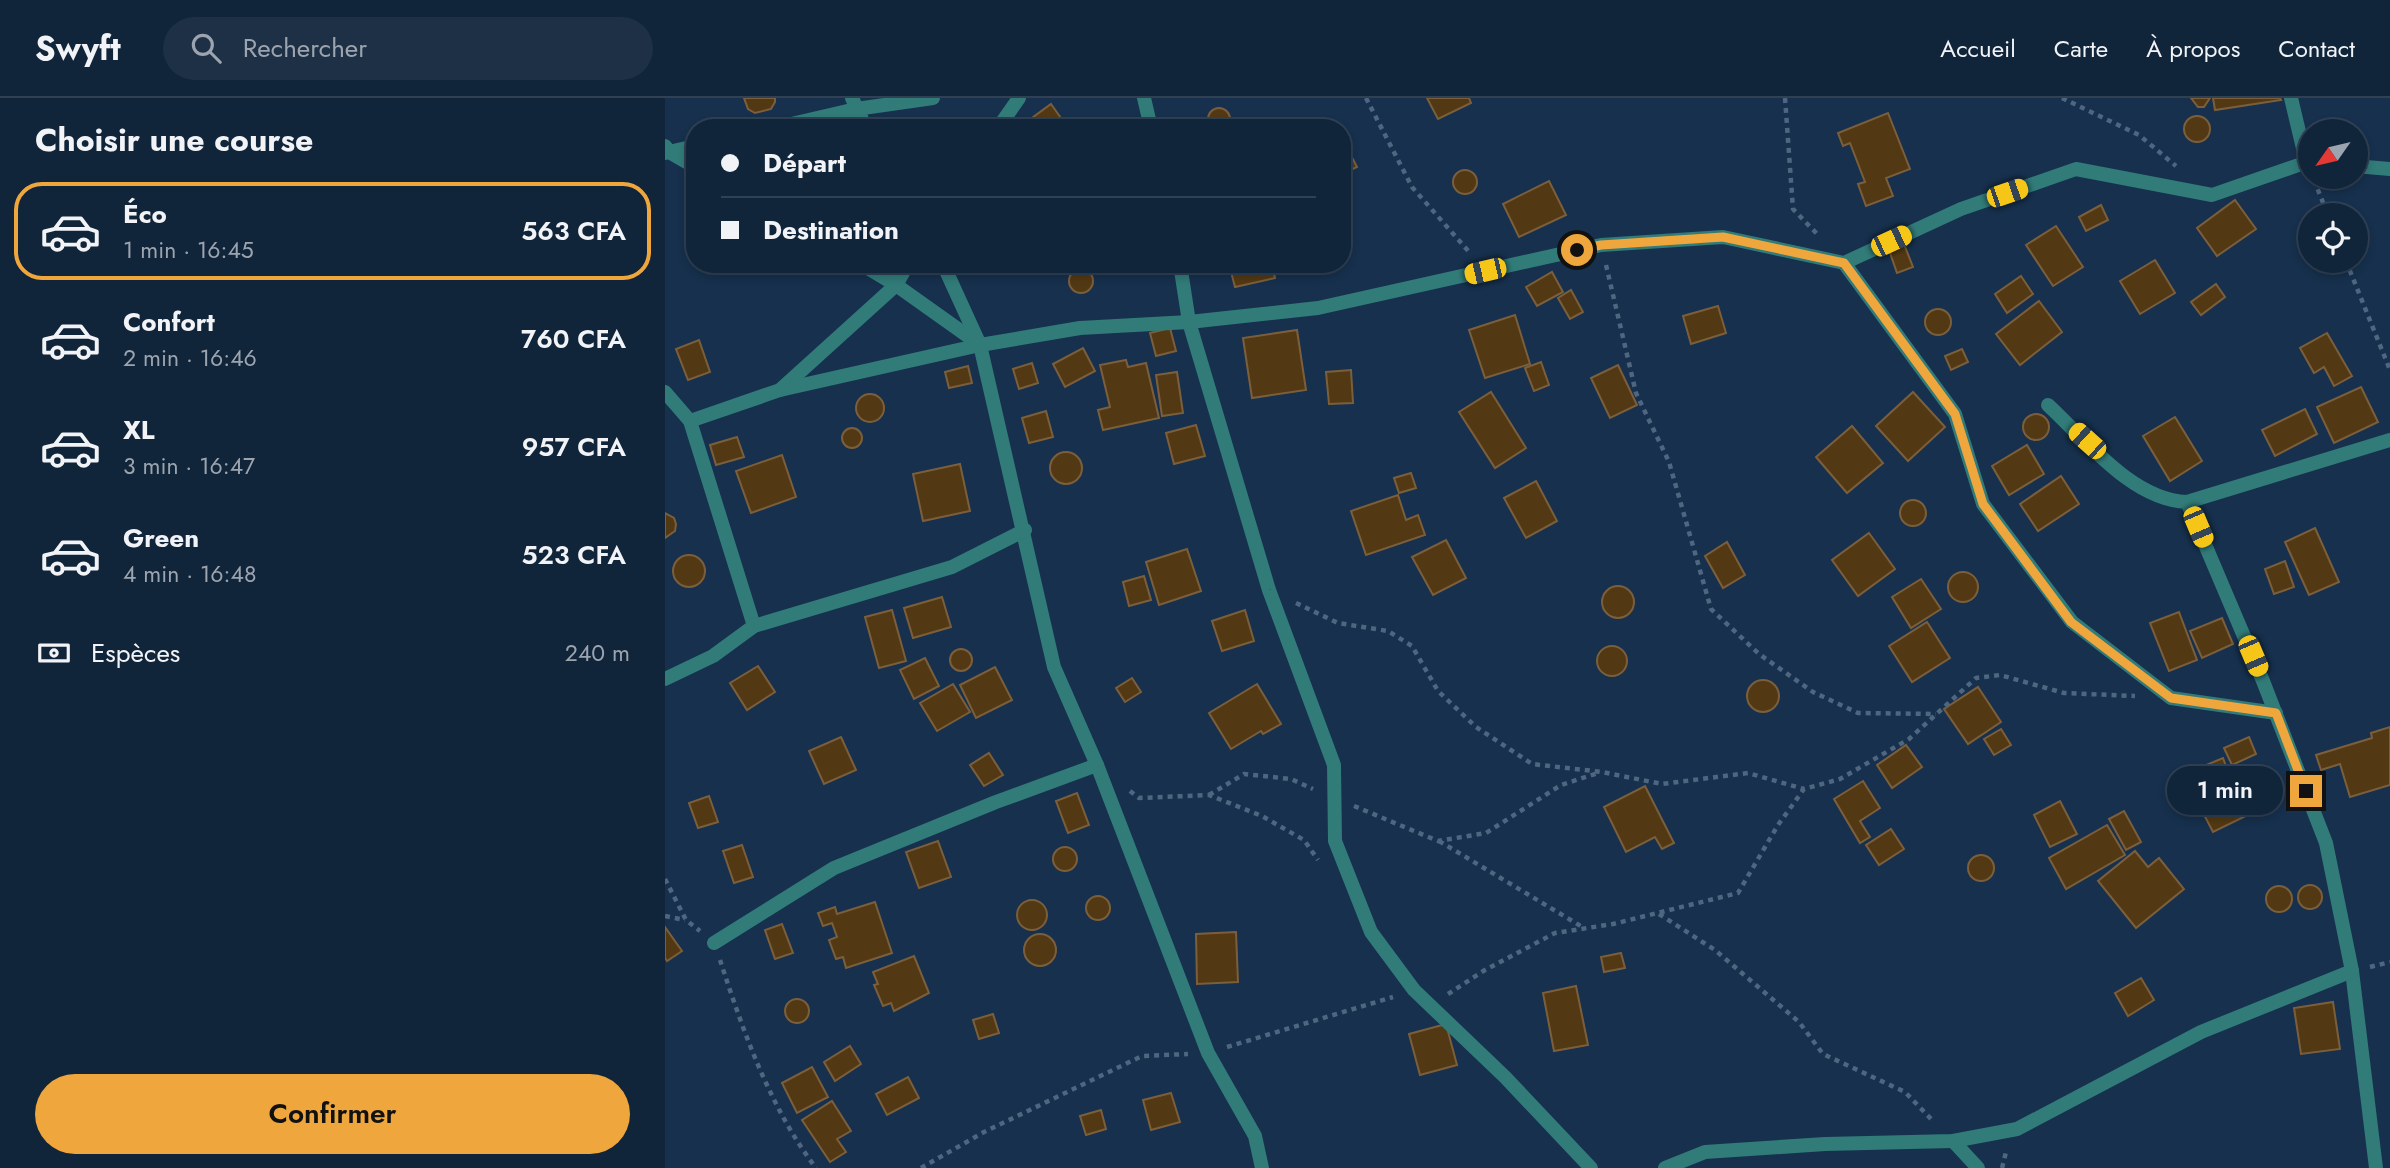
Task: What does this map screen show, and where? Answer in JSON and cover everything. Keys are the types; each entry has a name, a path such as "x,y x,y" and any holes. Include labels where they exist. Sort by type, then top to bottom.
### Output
{"street":[{"path":"803,119 854,103 933,98"},
{"path":"1004,119 1019,98"},
{"path":"1144,98 1149,119"},
{"path":"2291,98 2298,124"},
{"path":"854,103 862,119"},
{"path":"666,150 686,147"},
{"path":"666,150 686,162"},
{"path":"690,421 781,390 980,345 1080,328 1189,322 1318,308 1601,245 1723,237 1844,263 1961,209 2076,169 2212,195 2298,165"},
{"path":"2368,167 2390,169"},
{"path":"1844,263 1955,414 1983,504 2071,622 2171,698 2276,713"},
{"path":"876,273 980,345"},
{"path":"781,390 896,285 903,273"},
{"path":"947,273 980,345 1025,530 1054,667 1097,765 1208,1053 1255,1136 1262,1168"},
{"path":"1181,273 1189,322 1269,590 1334,765 1335,841 1371,932 1414,990 1505,1077 1591,1168"},
{"path":"665,392 690,421 754,626"},
{"path":"2048,405 2127,477 2168,501 2187,502 2390,440"},
{"path":"2187,502 2276,713 2326,843 2352,971 2376,1168"},
{"path":"665,679 713,656 754,626 952,566 1025,530"},
{"path":"714,943 834,868 996,802 1097,765"},
{"path":"1665,1168 1705,1152 1825,1144 1953,1141 2017,1129 2201,1032 2352,971"},
{"path":"1953,1141 1977,1168"}],"path":[{"path":"1366,98 1412,187 1485,271"},
{"path":"1785,98 1794,209 1844,263"},
{"path":"2062,98 2139,135 2180,170"},
{"path":"1601,245 1636,393 1669,462 1711,609 1759,654 1813,692 1858,713 1937,714"},
{"path":"2351,273 2390,370"},
{"path":"1269,590 1338,622 1388,631 1400,638 1412,646 1438,691 1476,727 1532,764 1602,772 1662,784 1748,773 1804,789 1840,779 1909,739 1976,678 2000,676 2064,693 2171,698"},
{"path":"1438,841 1486,833 1561,785 1602,772"},
{"path":"1209,795 1244,774 1291,779 1438,841 1585,928"},
{"path":"1430,1006 1485,970 1555,933 1658,914 1738,893 1777,825 1804,789"},
{"path":"1129,790 1139,798 1209,795 1262,816 1304,840 1326,871"},
{"path":"665,879 686,920 714,943 744,1034 801,1148 816,1168"},
{"path":"1658,914 1715,950 1800,1022 1823,1054 1905,1092 1953,1141"},
{"path":"665,916 686,920"},
{"path":"921,1168 984,1132 1142,1056 1208,1053 1298,1028 1414,990"}],"building":[{"path":"744,98 775,98 775,102 771,109 755,113 748,109"},
{"path":"1427,98 1469,98 1471,103 1438,119"},
{"path":"2191,98 2210,98 2204,107 2198,107"},
{"path":"2213,98 2280,98 2281,100 2215,110"},
{"path":"1051,104 1062,119 1030,119"},
{"path":"1219,108 1227,111 1230,119 1208,119 1211,111"},
{"path":"1888,113 1910,169 1886,178 1893,196 1866,206 1858,184 1865,182 1850,143 1843,146 1838,133"},
{"path":"2197,116 2206,120 2210,129 2206,138 2197,142 2188,138 2184,129 2188,120"},
{"path":"1351,155 1357,167 1351,170"},
{"path":"1465,170 1476,177 1477,182 1470,193 1465,194 1454,187 1453,182 1460,171"},
{"path":"1549,181 1566,215 1519,237 1503,204"},
{"path":"2235,200 2256,229 2217,256 2197,228"},
{"path":"2101,205 2108,220 2086,231 2079,217"},
{"path":"2056,226 2083,267 2053,286 2026,245"},
{"path":"1904,244 1913,267 1897,273 1889,250"},
{"path":"2155,260 2175,293 2140,314 2120,281"},
{"path":"1552,272 1563,292 1537,306 1526,287"},
{"path":"1072,273 1090,273 1090,290 1081,293 1072,290 1069,281"},
{"path":"1231,273 1274,273 1275,278 1235,287"},
{"path":"2021,276 2033,294 2007,313 1995,294"},
{"path":"2216,284 2225,297 2201,315 2191,302"},
{"path":"1571,290 1583,312 1570,319 1558,298"},
{"path":"2039,301 2062,332 2020,365 1996,334"},
{"path":"1718,306 1726,333 1691,344 1683,316"},
{"path":"1938,309 1947,313 1951,322 1947,331 1938,335 1929,331 1925,322 1929,313"},
{"path":"1515,315 1530,364 1485,378 1469,330"},
{"path":"1170,328 1176,351 1156,356 1150,333"},
{"path":"1297,330 1306,390 1252,398 1243,338"},
{"path":"2327,333 2352,376 2334,386 2324,367 2314,373 2300,348"},
{"path":"699,340 710,372 688,380 676,349"},
{"path":"1083,348 1095,371 1065,387 1053,364"},
{"path":"1962,349 1968,362 1951,370 1945,356"},
{"path":"1126,360 1128,367 1146,363 1159,418 1103,430 1098,410 1110,407 1100,365"},
{"path":"1541,362 1549,385 1534,391 1525,368"},
{"path":"1032,363 1038,383 1019,389 1013,369"},
{"path":"1618,365 1637,405 1610,418 1591,378"},
{"path":"968,366 972,383 949,388 945,372"},
{"path":"1351,370 1353,403 1329,404 1326,372"},
{"path":"1177,372 1183,413 1162,416 1156,375"},
{"path":"2361,387 2378,422 2334,443 2317,407"},
{"path":"1491,392 1526,448 1495,468 1459,412"},
{"path":"1913,392 1945,427 1908,461 1876,426"},
{"path":"870,394 880,398 884,408 880,418 870,422 860,418 856,408 860,398"},
{"path":"2305,409 2317,434 2275,456 2262,430"},
{"path":"1046,411 1053,437 1029,443 1022,418"},
{"path":"2036,414 2045,418 2049,427 2045,436 2036,440 2027,436 2023,427 2027,418"},
{"path":"2175,417 2202,461 2170,481 2143,436"},
{"path":"1196,425 1205,456 1174,464 1166,433"},
{"path":"1852,426 1883,463 1847,493 1816,457"},
{"path":"848,428 856,428 862,438 856,448 848,448 842,442 842,434"},
{"path":"737,437 744,457 716,465 710,445"},
{"path":"2027,445 2044,474 2009,495 1992,466"},
{"path":"1066,452 1077,457 1082,468 1077,479 1066,484 1055,479 1050,468 1055,457"},
{"path":"782,455 796,497 751,513 736,471"},
{"path":"960,464 970,511 923,521 913,474"},
{"path":"1411,473 1416,488 1399,493 1394,478"},
{"path":"2061,476 2079,504 2038,531 2020,504"},
{"path":"1536,481 1557,521 1526,538 1504,498"},
{"path":"1398,495 1406,520 1418,515 1425,535 1366,555 1351,511"},
{"path":"1913,500 1923,503 1926,513 1923,523 1913,526 1903,523 1900,513 1903,503"},
{"path":"665,513 674,518 676,524 675,531 665,538"},
{"path":"2315,528 2339,582 2309,595 2285,542"},
{"path":"1869,533 1895,569 1858,596 1832,560"},
{"path":"1446,540 1466,578 1433,595 1412,557"},
{"path":"1727,542 1745,575 1723,588 1705,556"},
{"path":"1187,549 1201,591 1159,605 1146,562"},
{"path":"689,555 700,560 705,571 700,582 689,587 678,582 673,571 678,560"},
{"path":"2285,561 2294,587 2274,594 2265,569"},
{"path":"1963,572 1974,576 1978,587 1974,598 1963,602 1952,598 1948,587 1952,576"},
{"path":"1144,576 1151,600 1129,606 1123,582"},
{"path":"1921,579 1941,609 1911,628 1892,597"},
{"path":"1618,586 1629,591 1634,602 1629,613 1618,618 1607,613 1602,602 1607,591"},
{"path":"942,597 951,627 913,638 904,608"},
{"path":"892,610 906,661 879,668 865,617"},
{"path":"1245,610 1254,641 1222,651 1212,621"},
{"path":"2179,612 2197,660 2169,671 2150,623"},
{"path":"2222,618 2233,644 2202,658 2190,631"},
{"path":"1927,622 1950,658 1912,682 1889,646"},
{"path":"1612,646 1623,650 1627,661 1623,672 1612,676 1601,672 1597,661 1601,650"},
{"path":"961,649 969,652 972,660 969,668 961,671 953,668 950,660 953,652"},
{"path":"925,658 939,686 914,699 900,670"},
{"path":"758,666 775,692 747,710 730,683"},
{"path":"995,667 1012,700 976,718 960,685"},
{"path":"1132,678 1141,692 1125,702 1116,688"},
{"path":"1763,680 1774,685 1779,696 1774,707 1763,712 1752,707 1747,696 1752,685"},
{"path":"953,684 970,712 937,731 920,703"},
{"path":"1257,684 1281,724 1263,734 1261,731 1231,749 1209,713"},
{"path":"1978,687 2001,722 1968,744 1944,709"},
{"path":"2390,727 2390,785 2350,797 2340,764 2321,770 2316,755 2372,738 2371,733"},
{"path":"2001,729 2011,745 1994,755 1984,739"},
{"path":"841,737 856,770 824,784 809,751"},
{"path":"2249,737 2256,754 2232,765 2224,748"},
{"path":"1906,745 1922,767 1892,788 1877,765"},
{"path":"989,753 1003,775 984,786 970,765"},
{"path":"2223,758 2234,788 2210,797 2199,768"},
{"path":"1863,781 1880,808 1860,821 1870,837 1860,843 1834,799"},
{"path":"1645,786 1674,843 1662,849 1655,837 1626,852 1604,807"},
{"path":"2245,788 2256,811 2213,832 2201,809"},
{"path":"1077,793 1089,825 1068,833 1056,801"},
{"path":"709,796 718,822 698,828 689,803"},
{"path":"2060,801 2077,834 2050,847 2034,815"},
{"path":"2124,811 2141,842 2126,850 2109,819"},
{"path":"2107,825 2125,855 2066,889 2049,858"},
{"path":"1891,829 1904,849 1879,865 1866,845"},
{"path":"938,841 951,877 919,888 906,852"},
{"path":"742,845 753,877 734,883 723,851"},
{"path":"1060,847 1070,847 1077,854 1077,864 1070,871 1060,871 1053,864 1053,854"},
{"path":"2135,851 2148,867 2159,858 2184,889 2136,928 2098,881"},
{"path":"1981,855 1990,859 1994,868 1990,877 1981,881 1972,877 1968,868 1972,859"},
{"path":"2310,885 2319,888 2322,897 2319,906 2310,909 2301,906 2298,897 2301,888"},
{"path":"2279,886 2288,890 2292,899 2288,908 2279,912 2270,908 2266,899 2270,890"},
{"path":"1098,896 1106,900 1110,908 1106,916 1098,920 1090,916 1086,908 1090,900"},
{"path":"1032,900 1043,904 1047,915 1043,926 1032,930 1021,926 1017,915 1021,904"},
{"path":"875,902 892,953 846,968 843,957 836,959 829,940 837,937 832,923 823,926 818,913 835,907 837,914"},
{"path":"782,924 793,953 775,959 765,930"},
{"path":"665,927 682,951 667,961 665,958"},
{"path":"1236,932 1238,982 1197,984 1196,934"},
{"path":"1040,934 1051,939 1056,950 1051,961 1040,966 1029,961 1024,950 1029,939"},
{"path":"1621,953 1625,968 1604,972 1601,957"},
{"path":"914,956 929,993 894,1011 891,1003 883,1006 874,985 878,984 873,972"},
{"path":"2141,978 2154,1000 2128,1016 2115,993"},
{"path":"1576,986 1588,1045 1554,1051 1543,993"},
{"path":"797,999 805,1003 809,1011 805,1019 797,1023 789,1019 785,1011 789,1003"},
{"path":"2333,1002 2340,1049 2301,1054 2294,1008"},
{"path":"993,1014 999,1033 979,1039 973,1020"},
{"path":"1446,1024 1457,1065 1420,1075 1409,1034"},
{"path":"850,1046 861,1064 835,1081 824,1062"},
{"path":"812,1067 828,1097 797,1113 782,1083"},
{"path":"908,1077 919,1098 887,1115 876,1094"},
{"path":"1171,1093 1180,1122 1151,1130 1143,1100"},
{"path":"832,1101 851,1131 837,1139 846,1152 830,1162 802,1120"},
{"path":"1101,1110 1106,1129 1086,1135 1080,1116"}],"route":[{"path":"1577,250 1601,245 1723,237 1844,263 1955,414 1983,504 2071,622 2171,698 2276,713 2306,791"}]}
